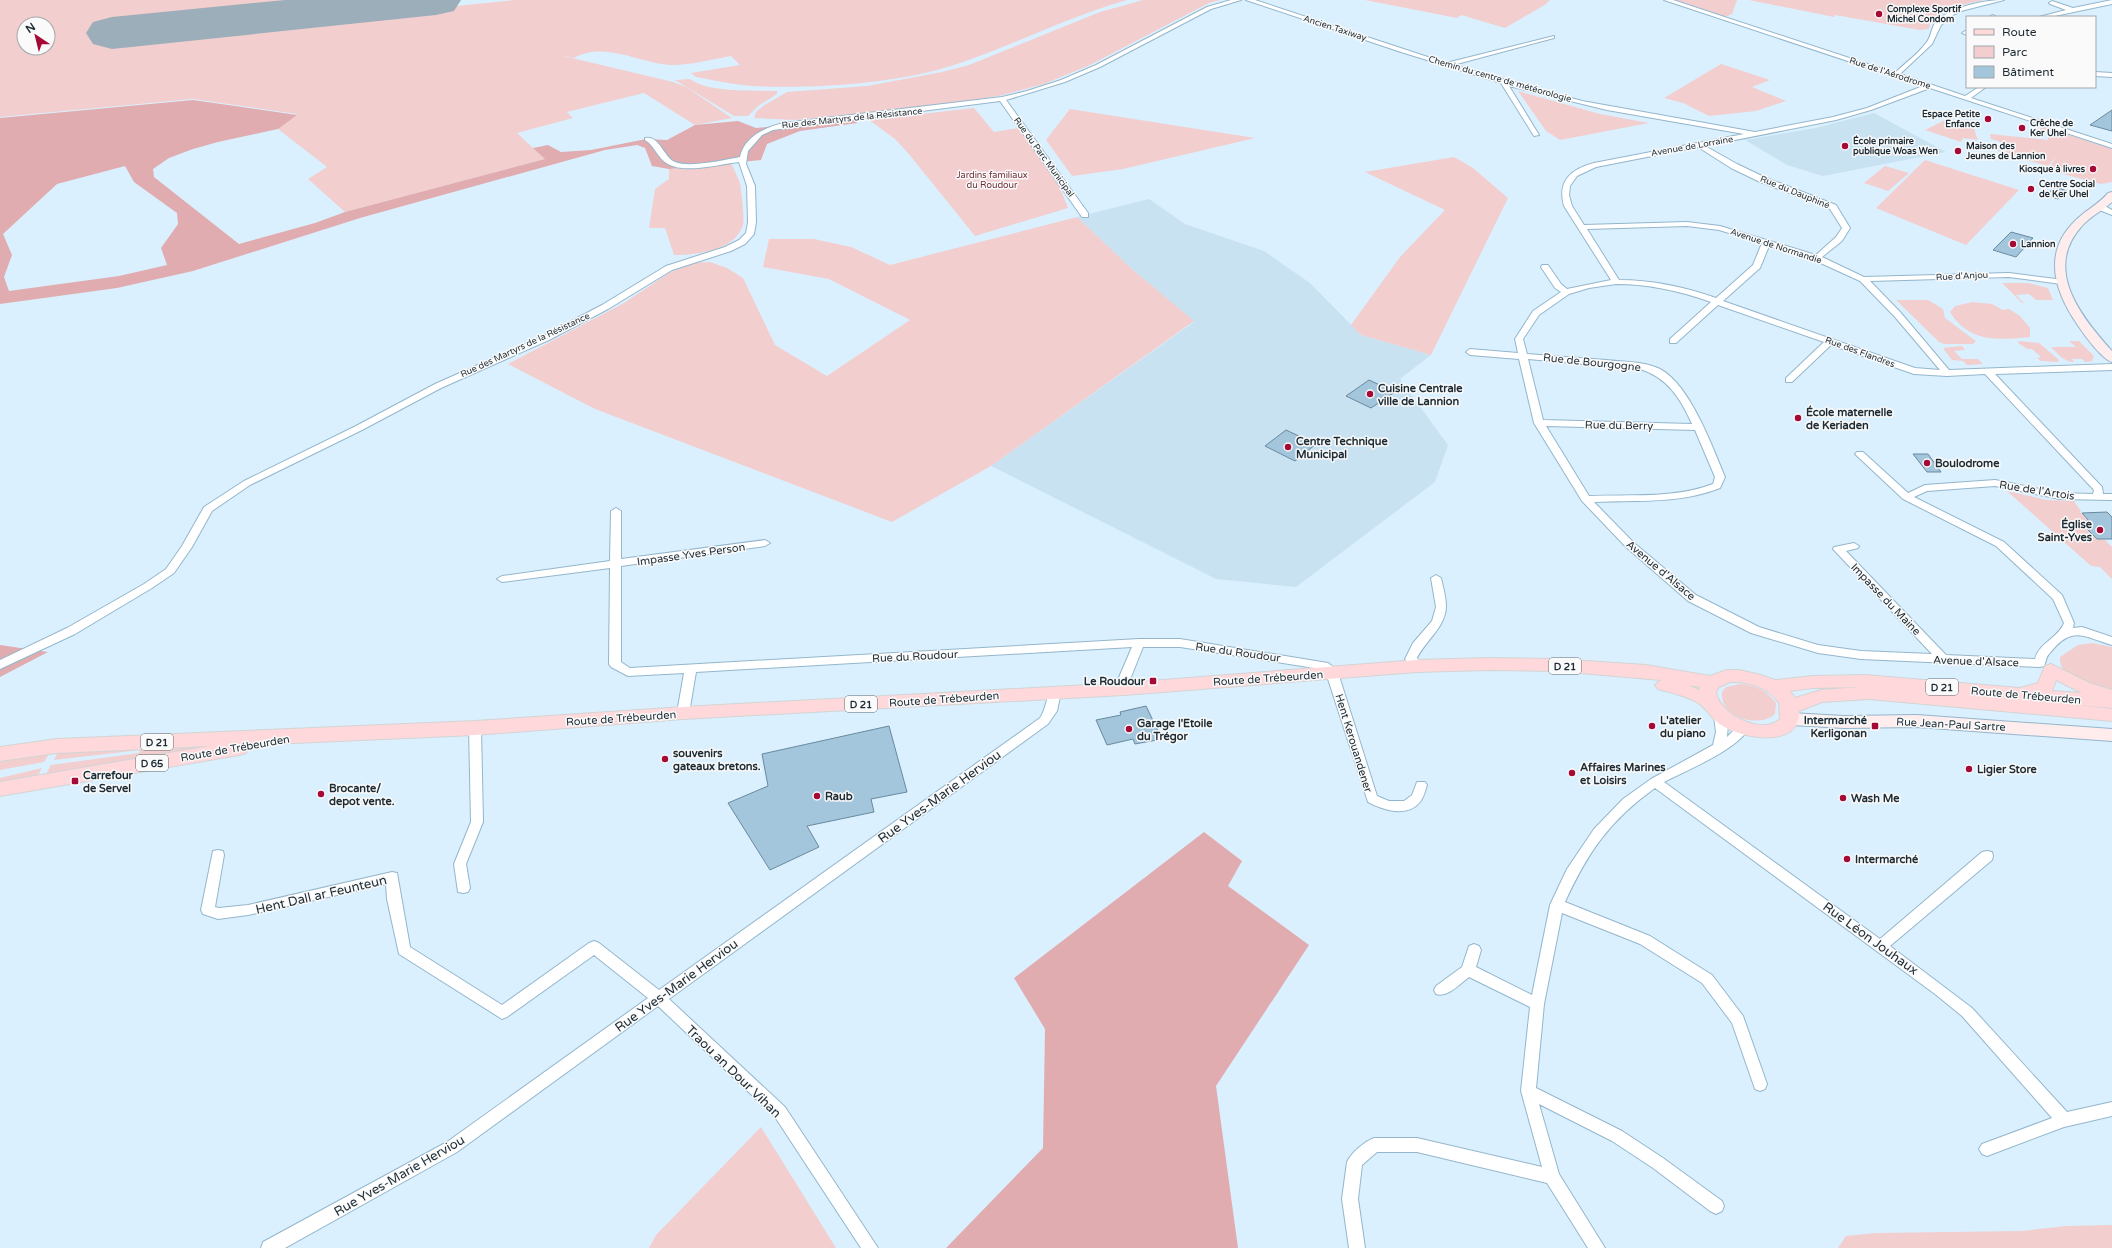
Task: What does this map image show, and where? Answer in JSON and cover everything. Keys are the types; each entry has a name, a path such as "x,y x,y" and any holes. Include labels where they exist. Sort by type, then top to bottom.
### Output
{"main road":[{"path":"2112,195 2100,207 2084,217 2066,240 2059,263 2061,282 2073,313 2087,332 2112,358"},
{"name":"Route de Trébeurden","path":"4,752 57,746 475,728 683,713 1124,689 1417,666 1488,664 1557,665 1646,671 1712,683"},
{"name":"Route de Trébeurden","path":"1417,666 1576,673 1641,680 1679,688 1708,701"},
{"path":"2006,693 2033,691 2045,687 2046,667 2083,687 2112,696"},
{"path":"1727,676 1740,676 1755,679 1773,687 1785,697 1790,713 1785,726 1777,730 1760,731 1743,728 1720,716 1708,701 1708,690 1712,683 1727,676"},
{"name":"Route de Trébeurden","path":"1773,687 1813,682 1865,681 2112,702"},
{"name":"Route de Trébeurden","path":"1790,713 1821,696 1869,693 2112,715"},
{"name":"Rue Jean-Paul Sartre","path":"1790,713 1844,722 1917,721 2112,735"},
{"name":"Route de Trébeurden","path":"0,789 304,736"}],"street":[{"name":"Rue des Martyrs de la Résistance","path":"0,665 70,631 148,586 170,571 187,547 208,509 247,483 359,428 438,386 546,338 605,307 669,268 728,249 742,242 750,234 752,222 751,186 742,164 745,150 760,134 771,128 784,125 1002,99 1063,81 1105,63 1209,8 1238,0"},
{"name":"Ancien Taxiway","path":"1248,0 1421,56"},
{"name":"Rue de l'Aérodrome","path":"1667,0 2112,146"},
{"path":"1896,75 1930,43 1938,24 1959,10 2001,0"},
{"path":"2046,16 2111,1"},
{"path":"2052,3 2073,10"},
{"path":"1447,64 1552,37"},
{"name":"Chemin du centre de météorologie","path":"1421,56 1560,98 1612,109 1755,134"},
{"path":"2096,74 2112,75"},
{"path":"1503,82 1536,135"},
{"name":"Avenue de Lorraine","path":"1616,282 1568,206 1565,195 1566,186 1574,174 1594,165 1834,119 1869,109 1930,86"},
{"path":"1966,98 1981,88"},
{"name":"Rue du Parc Municipal","path":"1002,99 1085,215"},
{"path":"1721,128 1734,138"},
{"path":"646,140 656,144 666,159 678,165 743,159"},
{"name":"Rue du Dauphiné","path":"1699,145 1754,176 1833,207 1846,228 1839,238 1817,258"},
{"path":"2100,207 2112,213"},
{"name":"Avenue de Normandie","path":"1583,228 1687,224 1720,228 1817,258 1863,279 1898,315 1947,374"},
{"path":"1673,341 1757,266 1766,242"},
{"path":"1545,268 1558,286 1566,292"},
{"name":"Rue d'Anjou","path":"1863,279 2009,275 2061,282"},
{"name":"Avenue d'Alsace","path":"1616,282 1588,286 1566,292 1536,314 1519,339 1530,391 1539,423 1586,499 1630,545 1692,598 1755,630 1818,649 1861,655 2046,667"},
{"name":"Rue des Flandres","path":"1616,282 1639,282 1663,286 1716,301 1914,371 1947,374 2112,366"},
{"path":"1789,380 1830,341"},
{"name":"Rue de Bourgogne","path":"1470,352 1641,366 1658,372 1670,382 1688,407 1698,427 1720,477 1717,486 1706,492 1681,495 1586,499"},
{"path":"1987,371 2099,489 2098,497"},
{"name":"Rue du Berry","path":"1539,423 1698,427"},
{"path":"1860,454 1907,497 1920,505 2000,544 2058,597 2070,623 2066,632 2042,654 2046,667"},
{"name":"Rue de l'Artois","path":"1907,497 1925,488 1995,483 2060,496 2112,497"},
{"name":"Rue du Roudour","path":"616,511 615,664 628,672 1138,643 1180,643 1324,666 1335,673"},
{"name":"Impasse Yves Person","path":"502,579 765,543"},
{"name":"Impasse du Maine","path":"1854,546 1838,548 1944,660"},
{"path":"1417,666 1411,658 1417,646 1437,622 1441,607 1436,578"},
{"path":"2066,632 2082,631 2112,641"},
{"path":"1124,689 1123,682 1138,643"},
{"path":"683,713 691,668"},
{"name":"Hent Kerouandener","path":"1335,673 1334,679 1372,799 1385,806 1398,807 1408,804 1416,798 1421,785"},
{"name":"Rue Yves-Marie Herviou","path":"269,1248 452,1147 1044,721 1051,711 1055,692"},
{"path":"1718,747 1723,734 1723,725 1720,716"},
{"path":"463,888 460,864 477,822 475,728"},
{"path":"1597,1248 1552,1177 1528,1092 1537,1004 1558,905 1572,873 1598,832 1627,802 1655,782 1734,739 1743,728"},
{"name":"Rue Léon Jouhaux","path":"1655,782 1882,945 1967,1012 2064,1120"},
{"name":"Hent Dall ar Feunteun","path":"218,855 208,910 218,914 248,910 392,877 394,899 404,950 502,1013 594,947 659,998"},
{"path":"1882,945 1987,856"},
{"path":"1558,905 1645,940 1707,979 1738,1020 1760,1084"},
{"path":"1441,990 1468,970 1474,950"},
{"path":"1468,970 1537,1004"},
{"name":"Traou an Dour Vihan","path":"659,998 780,1112 870,1248"},
{"path":"1528,1092 1617,1136 1658,1163 1716,1206"},
{"path":"1987,1149 2064,1120 2112,1109"},
{"path":"1357,1248 1350,1199 1355,1162 1374,1144 1417,1145 1552,1177"}],"shaded area":[{"path":"193,100 297,115 278,129 193,149 169,158 153,169 154,177 239,244 315,223 345,212 545,159 533,148 548,145 561,152 591,150 646,139 667,140 695,125 738,121 756,128 855,119 857,123 800,131 767,144 761,160 669,169 652,166 645,148 637,145 605,150 360,218 193,271 117,288 0,304 0,118","holes":["125,166 134,182 177,213 178,224 161,248 167,265 119,276 9,291 4,277 12,255 3,234 57,184"]},
{"name":"École primaire publique Woas Wen","path":"1874,113 1946,152 1823,176 1787,165 1745,140 1815,128"},
{"name":"Centre Technique Municipal","path":"1149,199 1185,224 1264,251 1310,283 1361,335 1431,355 1400,379 1448,445 1435,482 1296,587 1216,579 991,466 1194,322 1133,270 1077,217"},
{"path":"0,645 48,652 0,677"},
{"path":"1204,832 1242,861 1228,886 1309,945 1216,1086 1238,1248 946,1248 1043,1148 1045,1029 1014,978"}],"green space":[{"path":"0,0 317,0 103,21 94,43 515,0 1127,0 1061,23 954,65 907,77 854,84 801,87 739,85 696,77 691,73 740,65 731,56 692,63 670,65 622,54 598,52 586,53 574,58 555,54 297,114 193,99 0,117"},
{"path":"1143,0 1220,0 1209,3 1090,65 1044,84 1003,95 943,105 796,120 754,118 756,112 763,106 787,92 867,86 942,72 969,65 1100,12"},
{"path":"1365,0 1550,0 1546,4 1505,28 1461,15 1457,18"},
{"path":"1675,0 1737,0 1732,14 1725,17"},
{"name":"Complexe Sportif Michel Condom","path":"1749,0 1984,0 1952,7 1930,22 1929,29 1920,30 1835,15 1834,17"},
{"path":"555,54 673,82 686,87 732,118 695,125 644,93 567,112 573,118 517,133 545,159 345,212 308,179 327,167 278,129 297,114"},
{"path":"1721,64 1770,80 1752,87 1786,101 1756,111 1709,116 1683,103 1664,98"},
{"path":"690,79 708,87 719,89 777,91 777,94 758,106 748,116 734,116 675,80"},
{"path":"1518,91 1600,114 1649,123 1560,140 1546,131"},
{"name":"Jardins familiaux du Roudour","path":"974,108 994,132 1018,128 1059,185 1068,208 975,236 908,153 895,139 869,120"},
{"path":"1070,109 1255,138 1123,169 1072,176 1046,140"},
{"path":"1947,119 1974,129 1978,140 1963,138 1961,142 1925,130"},
{"path":"2041,126 2112,149 2112,182 2101,184 2048,170 2056,157 2048,166 2004,154 2010,146 2002,152 1998,151 2004,143 1991,139 1990,134 2048,140 2048,133 2040,130"},
{"path":"1454,157 1473,168 1508,198 1431,355 1361,335 1351,325 1400,257 1445,210 1365,172"},
{"path":"1925,160 2019,190 1966,245 1876,208"},
{"path":"731,163 740,183 742,198 743,225 739,234 732,241 714,250 693,254 674,255 665,228 649,228 655,189 669,179 669,169"},
{"path":"1885,166 1909,173 1888,191 1864,183"},
{"path":"1077,217 1133,270 1194,321 991,466 892,522 595,409 508,364 624,303 669,273 691,263 710,262 727,268 743,278 775,345 827,376 910,320 829,279 763,267 769,239 814,239 851,247 890,265"},
{"path":"2002,283 2028,283 2048,288 2053,300 2036,300 2029,294 2016,295 2024,303 2022,303"},
{"path":"1896,300 1928,300 1943,309 1945,318 1976,341 1973,344 1944,344 1939,342"},
{"path":"1972,302 1992,304 2003,310 2009,309 2020,316 2030,328 2030,337 1996,339 1975,334 1966,329 1950,312 1955,306"},
{"path":"2019,341 2039,343 2059,360 2058,362 2041,361 2037,358 2041,357 2032,349 2027,349 2018,343"},
{"path":"2069,341 2079,341 2094,356 2092,361 2085,362 2082,359 2072,359 2074,362 2067,361 2051,347 2076,347"},
{"path":"1962,346 1965,350 1954,351 1962,359 1978,359 1983,364 1967,365 1963,361 1952,360 1943,348"},
{"path":"2007,491 2047,500 2074,501 2081,511 2080,512 2088,521 2079,522 2096,539 2105,540 2112,547 2112,579 2100,567 2091,566"},
{"path":"2092,643 2112,647 2112,690 2075,678 2065,672 2062,667 2060,657 2078,645"},
{"path":"1740,684 1756,687 1769,695 1776,703 1775,714 1760,720 1750,720 1733,714 1723,701 1722,692 1726,687"},
{"path":"243,743 45,776 51,765 139,753 140,750 54,760 59,750"},
{"path":"51,751 44,762 0,770 0,759"},
{"path":"42,768 37,777 0,783 0,778"},
{"path":"761,1127 836,1248 649,1248 656,1235"},
{"path":"2112,1225 2112,1248 1838,1248 1846,1236 1876,1233 2022,1231 2066,1226"}],"building":[{"path":"2112,110 2112,131 2090,125"},
{"path":"2056,187 2067,191 2058,199 2045,195"},
{"name":"Lannion","path":"2011,232 2033,238 2016,257 1993,250"},
{"name":"Cuisine Centrale ville de Lannion","path":"1369,380 1395,392 1371,408 1346,396"},
{"name":"Centre Technique Municipal","path":"1286,430 1316,444 1295,461 1265,446"},
{"name":"Boulodrome","path":"1913,454 1928,454 1941,472 1927,472"},
{"name":"Église Saint-Yves","path":"2107,512 2112,517 2112,539 2097,539 2080,522 2089,521 2082,513"},
{"name":"Garage l'Etoile du Trégor","path":"1146,706 1162,739 1135,744 1133,739 1107,745 1096,720 1121,715 1120,712"},
{"name":"Raub","path":"889,726 907,792 871,799 874,812 807,826 819,847 770,870 728,803 768,786 762,754"}],"taxiway":[{"path":"155,29 128,27 119,31 115,35 125,38 169,27"}],"runway":[{"path":"112,33 436,0"}],"place":[{"name":"Complexe Sportif Michel Condom","path":"1879,14"},
{"name":"Espace Petite Enfance","path":"1988,119"},
{"name":"Crêche de Ker Uhel","path":"2022,128"},
{"name":"École primaire publique Woas Wen","path":"1845,146"},
{"name":"Maison des Jeunes de Lannion","path":"1958,151"},
{"name":"Kiosque à livres","path":"2093,169"},
{"name":"Centre Social de Ker Uhel","path":"2031,189"},
{"name":"Lannion","path":"2013,244"},
{"name":"Cuisine Centrale ville de Lannion","path":"1370,394"},
{"name":"École maternelle de Keriaden","path":"1798,418"},
{"name":"Centre Technique Municipal","path":"1288,447"},
{"name":"Boulodrome","path":"1927,463"},
{"name":"Église Saint-Yves","path":"2100,530"},
{"name":"Le Roudour","path":"1153,681"},
{"name":"L'atelier du piano","path":"1652,726"},
{"name":"Intermarché Kerligonan","path":"1875,726"},
{"name":"Garage l'Etoile du Trégor","path":"1129,729"},
{"name":"souvenirs gateaux bretons.","path":"665,759"},
{"name":"Ligier Store","path":"1969,769"},
{"name":"Affaires Marines et Loisirs","path":"1572,773"},
{"name":"Carrefour de Servel","path":"75,781"},
{"name":"Brocante/ depot vente.","path":"321,794"},
{"name":"Raub","path":"817,796"},
{"name":"Wash Me","path":"1843,798"},
{"name":"Intermarché","path":"1847,859"}]}
